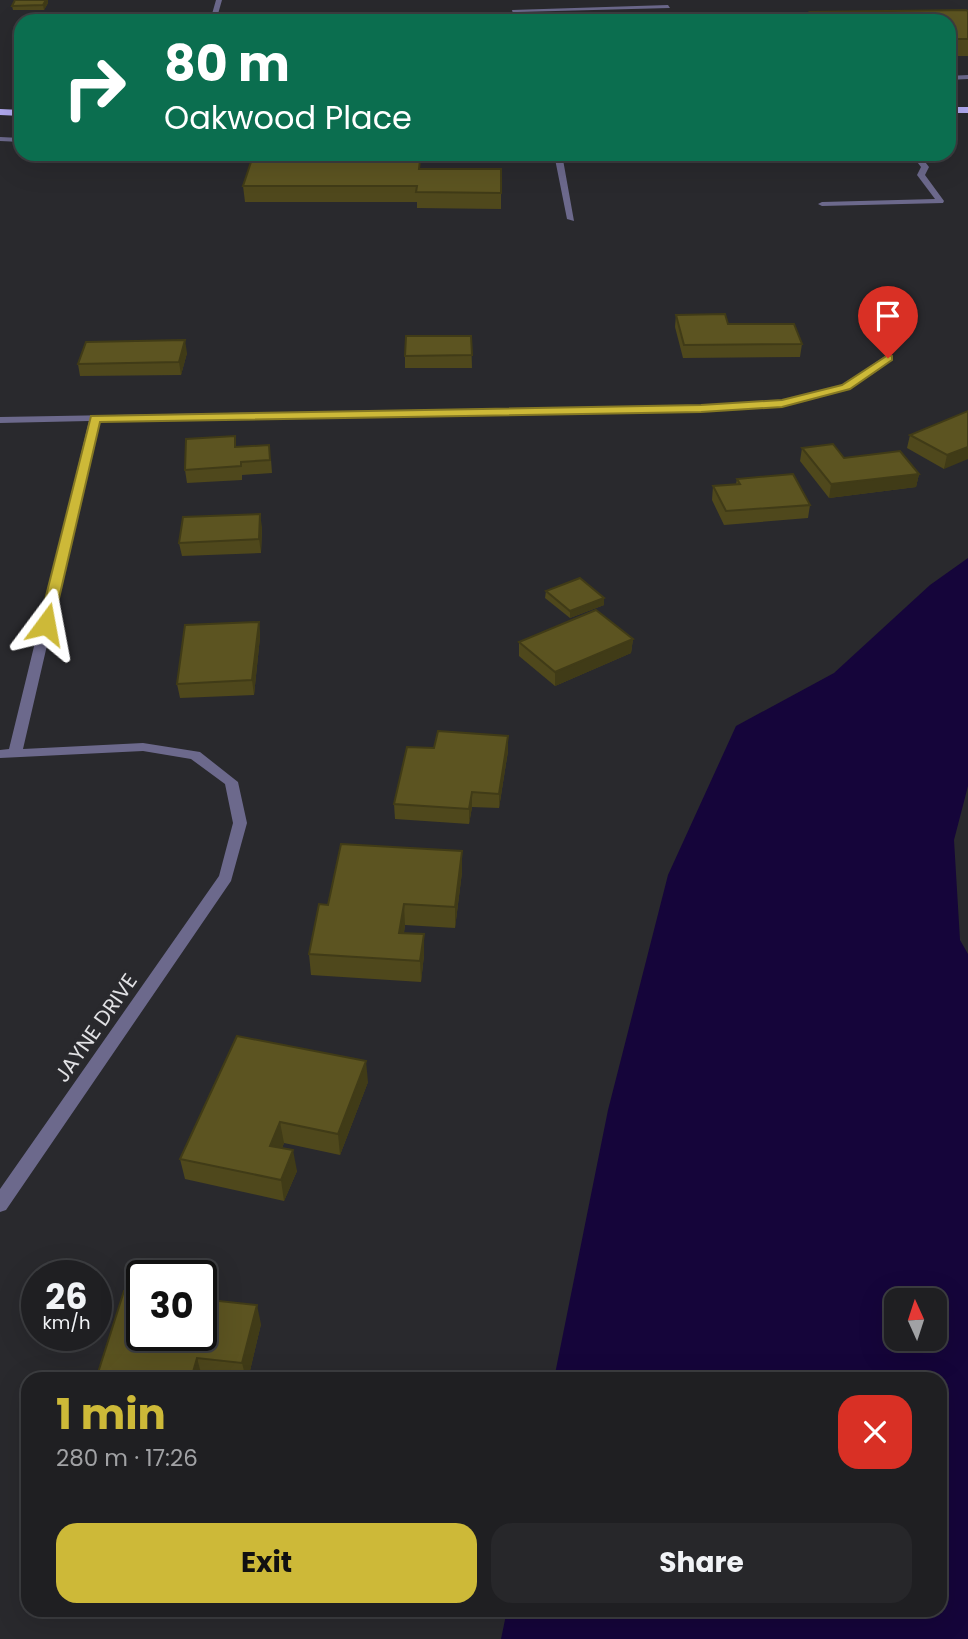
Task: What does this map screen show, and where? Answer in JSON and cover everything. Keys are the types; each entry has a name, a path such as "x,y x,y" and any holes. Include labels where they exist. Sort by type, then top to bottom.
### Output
{"street":[{"path":"665,0 672,14"},
{"path":"516,14 515,10 668,7"},
{"path":"559,161 571,219"},
{"path":"822,204 940,201 921,174 925,167 920,161"},
{"path":"0,420 701,408 782,403 846,387 888,358"},
{"path":"0,754 15,753 95,419"},
{"name":"JAYNE DRIVE","path":"0,1204 226,877 240,823 231,782 195,755 143,747 15,753"}],"shaded area":[{"path":"968,558 968,786 954,840 960,940 968,954 968,1639 501,1639 506,1617 947,1617 947,1372 555,1372 608,1110 668,875 736,726 834,673 930,585"}],"building":[{"path":"15,0 46,0 43,5 12,6"},
{"path":"966,10 968,39 956,39 956,14 810,12"},
{"path":"251,161 420,161 419,169 501,169 501,193 416,192 417,186 243,186"},
{"path":"725,314 728,324 794,324 802,344 684,345 676,315"},
{"path":"406,336 471,336 472,355 405,356"},
{"path":"185,340 179,362 78,364 86,342"},
{"path":"968,411 968,447 947,455 910,435"},
{"path":"235,436 235,447 269,445 270,460 241,462 241,466 185,470 186,439"},
{"path":"833,444 844,458 900,451 919,474 831,484 802,448"},
{"path":"793,474 810,505 726,511 713,486 740,484 737,479"},
{"path":"260,514 259,539 179,543 183,517"},
{"path":"580,578 604,598 570,611 546,591"},
{"path":"596,610 633,639 555,672 519,642"},
{"path":"259,622 252,680 177,684 185,625"},
{"path":"438,731 508,736 499,794 472,792 469,809 394,804 407,747 434,748"},
{"path":"341,844 462,851 455,907 404,904 399,933 424,934 420,961 309,954 319,904 328,905"},
{"path":"237,1036 366,1061 338,1134 280,1122 270,1146 293,1150 281,1180 180,1159"},
{"path":"124,1291 126,1351 217,1351 217,1301 257,1305 242,1363 197,1358 193,1372 98,1372 105,1351 112,1351 112,1329"}],"route":[{"path":"46,624 95,419 701,408 782,403 846,387 888,358"}]}
